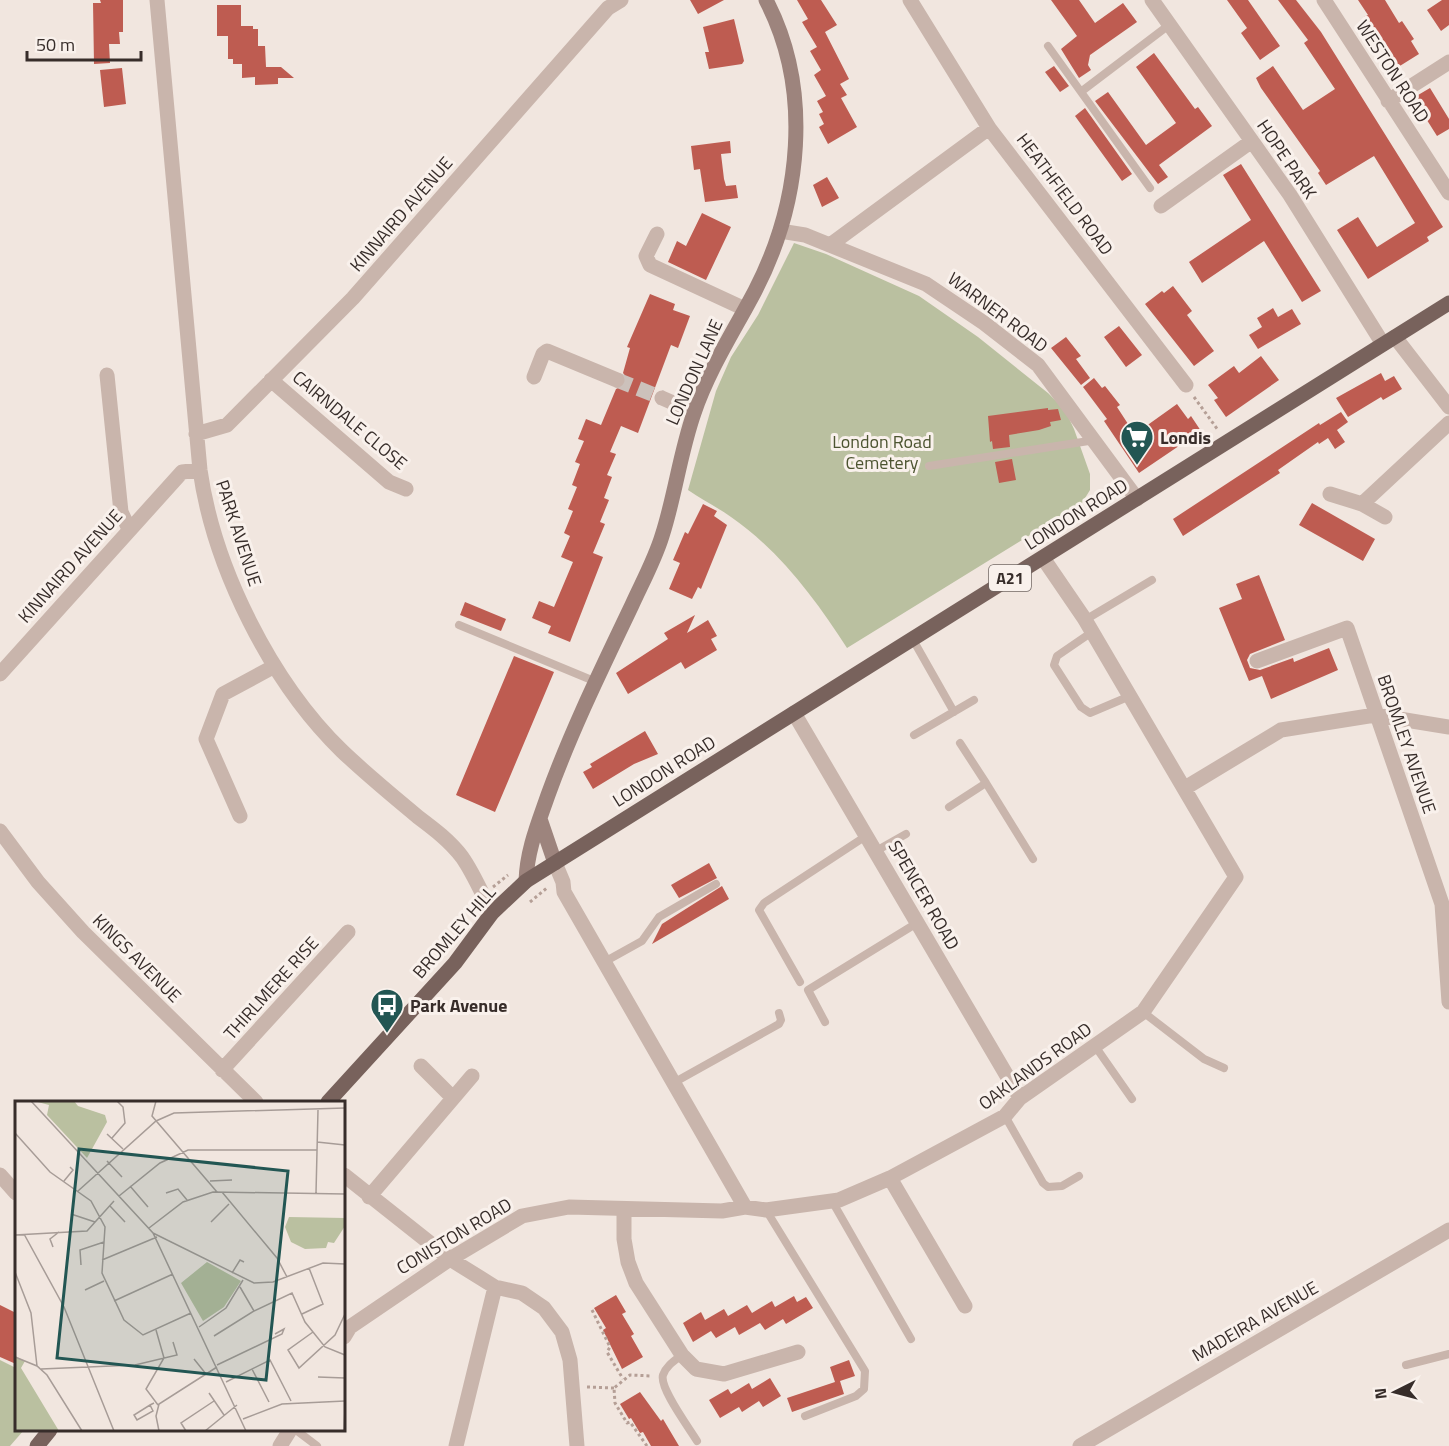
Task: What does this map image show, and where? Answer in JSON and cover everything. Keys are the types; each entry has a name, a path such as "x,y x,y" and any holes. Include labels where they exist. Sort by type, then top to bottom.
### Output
{"main road":[{"name":"LONDON ROAD","path":"572,852 911,637 1043,558 1449,303"},
{"name":"BROMLEY HILL","path":"329,1101 455,963 492,913 526,881 572,852"},
{"path":"37,1446 49,1431"}],"street":[{"name":"PARK AVENUE","path":"157,0 200,470 204,500 231,579 273,667 309,716 342,752 451,843 472,873 492,913"},
{"name":"KINNAIRD AVENUE","path":"196,434 227,425 353,298 608,8 621,0"},
{"name":"LONDON LANE","path":"526,881 528,852 567,742 662,538 694,412 723,347 756,289 780,231 791,193 795,152 795,111 788,60 775,18 766,0"},
{"path":"910,0 989,128"},
{"name":"HOPE PARK","path":"1152,0 1290,195 1389,341 1449,407"},
{"name":"WESTON ROAD","path":"1324,0 1448,190"},
{"path":"1388,101 1449,62"},
{"name":"HEATHFIELD ROAD","path":"830,245 989,128 1186,385"},
{"path":"1161,206 1252,141"},
{"name":"WARNER ROAD","path":"780,231 806,236 926,284 984,322 1038,365 1137,499"},
{"path":"657,234 646,256 650,265 745,309"},
{"path":"534,377 543,354 547,351 617,380"},
{"path":"106,375 121,512 129,529"},
{"name":"CAIRNDALE CLOSE","path":"271,380 389,482 406,489"},
{"path":"662,398 694,412"},
{"path":"1362,504 1449,423"},
{"name":"KINNAIRD AVENUE","path":"0,674 182,472 200,470"},
{"path":"1330,494 1362,504 1384,517"},
{"name":"OAKLANDS ROAD","path":"745,1207 766,1210 832,1201 890,1178 1005,1116 1020,1098 1143,1012 1236,877 1088,626 1043,558"},
{"name":"BROMLEY AVENUE","path":"1257,661 1347,627 1375,715 1442,904 1449,1002"},
{"path":"240,816 206,739 223,694 273,667"},
{"name":"SPENCER ROAD","path":"794,713 1020,1098"},
{"path":"1185,788 1281,730 1375,715 1449,727"},
{"path":"540,819 563,882 564,892 604,958 745,1207"},
{"name":"KINGS AVENUE","path":"0,831 38,882 83,932 255,1101"},
{"name":"THIRLMERE RISE","path":"222,1070 348,932"},
{"path":"421,1066 453,1098"},
{"path":"369,1197 472,1076"},
{"path":"0,1175 15,1192"},
{"path":"345,1176 369,1197 450,1258 495,1287 522,1293 544,1308 562,1332 570,1360 577,1446"},
{"path":"890,1178 965,1306"},
{"name":"CONISTON ROAD","path":"345,1335 350,1327 450,1258 522,1215 569,1207 722,1211 745,1207"},
{"path":"624,1210 626,1251 636,1283 682,1355 696,1369 724,1374 798,1352"},
{"name":"MADEIRA AVENUE","path":"1080,1446 1449,1230"},
{"path":"456,1446 495,1287"},
{"path":"280,1446 289,1431"}],"lane":[{"path":"1082,91 1169,25"},
{"path":"1048,46 1150,188"},
{"path":"929,466 1095,440"},
{"path":"1130,696 1090,713 1081,707 1054,665 1057,656 1088,626 1152,579"},
{"path":"459,626 594,681"},
{"path":"911,637 954,712"},
{"path":"914,735 974,700"},
{"path":"960,743 1033,859"},
{"path":"949,807 986,783"},
{"path":"876,851 906,834"},
{"path":"800,982 759,910 764,903 866,836"},
{"path":"604,958 642,940 660,916 716,884"},
{"path":"825,1022 808,990 917,923"},
{"path":"1143,1012 1204,1059 1224,1068"},
{"path":"675,1082 779,1024 781,1020 779,1013"},
{"path":"1095,1046 1132,1099"},
{"path":"1005,1116 1043,1183 1048,1187 1062,1186 1079,1176"},
{"path":"832,1201 911,1339"},
{"path":"766,1210 865,1371 864,1389 856,1396 805,1416"},
{"path":"1406,1365 1449,1354"},
{"path":"682,1355 668,1365 662,1377 664,1388 697,1441"},
{"path":"297,1431 318,1446"}],"path":[{"path":"1186,385 1227,442"},
{"path":"496,884 508,875"},
{"path":"530,902 551,884"},
{"path":"592,1310 610,1347 607,1352 623,1379"},
{"path":"587,1387 614,1388 623,1379 636,1375 662,1377"},
{"path":"614,1388 615,1404 627,1423 630,1422 647,1446"}],"green space":[{"name":"London Road Cemetery","path":"794,243 826,254 919,296 978,337 1048,393 1065,410 1090,474 1090,490 1082,503 847,648 823,612 781,560 731,517 688,490 716,391 731,357 758,315"},
{"path":"0,1360 15,1368 15,1431 23,1431 10,1446 0,1446"}],"building":[{"path":"100,0 123,0 123,32 119,32 120,44 109,44 110,63 94,64 93,3 101,3"},
{"path":"690,0 724,0 698,14"},
{"path":"797,0 821,0 837,25 825,32 849,79 840,84 847,95 841,98 857,127 828,144 819,127 824,124 819,114 823,112 817,101 826,96 814,75 821,70 810,51 817,47 802,22 808,19"},
{"path":"1051,0 1079,0 1095,23 1123,3 1137,22 1090,55 1088,65 1091,70 1079,78 1061,49 1077,36"},
{"path":"1227,0 1248,0 1280,46 1260,60 1241,33 1247,28"},
{"path":"1278,0 1296,0 1321,32 1443,227 1427,237 1429,241 1368,279 1337,230 1358,217 1377,247 1415,223 1374,156 1326,185 1318,173 1320,171 1261,88 1256,78 1273,66 1303,110 1335,89 1304,43 1308,40"},
{"path":"1358,0 1385,0 1399,23 1402,21 1414,39 1411,41 1419,54 1395,69 1364,17 1368,15"},
{"path":"1442,0 1449,0 1449,25 1441,31 1427,10"},
{"path":"217,5 241,5 241,26 253,26 253,29 258,29 258,46 265,46 266,67 281,67 294,78 278,78 278,84 255,85 255,77 242,78 242,64 233,64 233,59 228,59 228,36 217,36"},
{"path":"734,19 744,61 742,64 709,69 705,52 709,52 703,27"},
{"path":"1154,53 1195,109 1198,107 1212,126 1159,165 1168,177 1158,184 1095,101 1108,92 1146,145 1176,123 1136,67"},
{"path":"1054,66 1069,86 1060,92 1045,72"},
{"path":"122,68 126,104 104,107 100,70"},
{"path":"1430,88 1449,119 1449,129 1437,136 1413,98"},
{"path":"1085,108 1132,174 1122,181 1075,116"},
{"path":"730,141 731,153 721,154 724,179 726,186 736,185 738,198 705,202 700,169 694,170 691,146"},
{"path":"1241,164 1321,291 1302,302 1264,241 1202,283 1189,262 1251,220 1223,175"},
{"path":"827,177 839,198 822,207 813,185"},
{"path":"702,213 731,227 706,280 668,262 677,241 686,246"},
{"path":"1173,286 1192,311 1187,315 1214,351 1194,366 1145,304"},
{"path":"650,294 675,304 673,310 690,316 678,348 671,345 638,433 621,426 610,452 616,454 607,475 612,477 604,498 609,500 600,522 605,524 593,553 603,557 570,642 548,633 551,626 532,618 539,601 554,607 573,562 561,557 570,536 564,533 573,511 568,509 577,487 572,485 580,464 575,462 584,441 578,439 586,419 601,425 616,389 626,384 627,378 623,373 630,348 627,347"},
{"path":"1273,308 1278,317 1292,309 1301,324 1258,349 1249,335 1262,327 1257,318"},
{"path":"1119,326 1142,355 1126,367 1104,337"},
{"path":"1066,337 1081,356 1076,359 1090,378 1081,385 1051,348"},
{"path":"1261,356 1279,380 1226,417 1214,400 1218,398 1208,385 1234,366 1239,373"},
{"path":"1381,373 1385,381 1394,376 1402,389 1383,400 1381,397 1348,417 1336,398"},
{"path":"1094,378 1102,388 1105,386 1120,405 1117,407 1130,427 1138,422 1142,429 1177,404 1188,419 1191,416 1201,431 1139,473 1104,421 1107,419 1083,387"},
{"path":"1048,408 1048,410 1058,409 1061,420 1050,422 1051,426 1039,430 1009,435 1010,447 993,449 992,441 990,442 988,416"},
{"path":"1341,412 1348,422 1337,430 1345,442 1335,449 1328,438 1319,444 1318,442 1278,470 1280,473 1183,536 1173,519 1319,423 1320,425"},
{"path":"1012,459 1016,480 999,483 995,462"},
{"path":"1312,503 1375,539 1363,561 1299,525"},
{"path":"703,504 717,511 714,516 727,525 701,589 698,587 692,599 669,589 680,563 673,560 685,532 688,534"},
{"path":"1259,575 1285,640 1250,654 1247,660 1250,668 1260,670 1293,658 1294,662 1329,648 1338,670 1271,699 1262,676 1249,681 1219,608 1242,599 1236,584"},
{"path":"465,602 506,619 501,631 460,615"},
{"path":"695,615 687,633 708,620 717,636 711,639 717,650 685,669 681,662 628,694 616,673 668,639 664,633"},
{"path":"514,656 554,672 495,812 456,795"},
{"path":"645,731 658,754 634,764 593,789 583,772 592,767 590,764"},
{"path":"709,863 717,878 679,898 671,885"},
{"path":"722,886 729,899 652,944 662,924"},
{"path":"616,1295 626,1312 622,1314 634,1334 631,1336 643,1357 622,1369 603,1330 606,1328 594,1308"},
{"path":"794,1296 797,1302 806,1297 813,1308 786,1324 783,1319 765,1330 760,1323 739,1335 735,1327 716,1338 711,1331 693,1342 683,1323 701,1312 705,1320 724,1309 728,1316 747,1305 752,1313 772,1301 775,1307"},
{"path":"0,1305 15,1312 15,1364 0,1357"},
{"path":"849,1360 855,1376 840,1381 844,1394 792,1412 787,1398 835,1382 830,1367"},
{"path":"770,1378 781,1396 763,1407 759,1401 742,1412 739,1407 720,1418 709,1400 728,1389 731,1394 749,1383 752,1389"},
{"path":"640,1392 661,1421 663,1419 679,1446 651,1446 643,1432 640,1433 631,1418 629,1419 620,1404"}],"tunnel":[{"path":"617,380 662,398"}],"place":[{"name":"Londis","path":"1137,466"},
{"name":"Park Avenue","path":"387,1034"}]}
